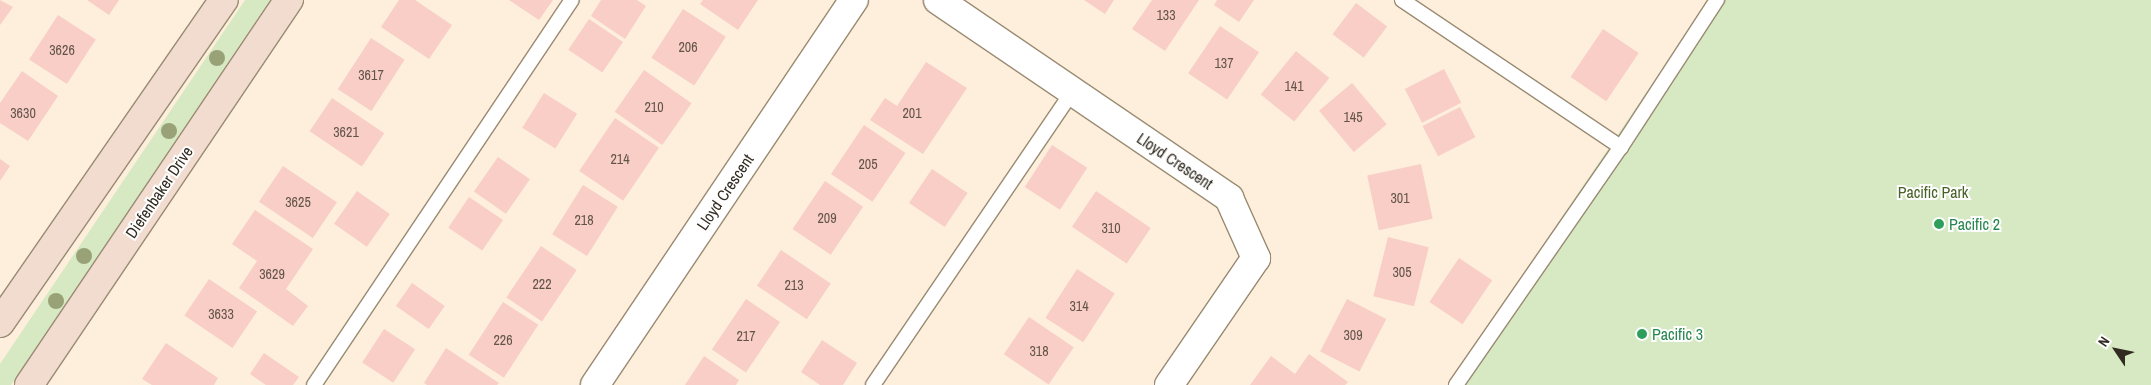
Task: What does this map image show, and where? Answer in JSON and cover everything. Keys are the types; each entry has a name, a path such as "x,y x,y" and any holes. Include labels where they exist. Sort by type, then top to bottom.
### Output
{"street":[{"path":"0,324 224,0"},
{"name":"Diefenbaker Drive","path":"29,385 289,0"},
{"name":"Lloyd Crescent","path":"595,385 854,0"},
{"name":"Lloyd Crescent","path":"938,0 1229,198 1256,258 1169,385"}],"lane":[{"path":"314,385 572,0"},
{"path":"1402,0 1621,147"},
{"path":"1456,385 1621,147 1717,0"},
{"path":"873,385 1073,91"}],"green space":[{"path":"245,0 270,0 11,385 0,385 0,364"},
{"name":"Pacific Park","path":"1709,0 2151,0 2151,385 1448,385"}],"building":[{"path":"0,0 13,7 0,25"},
{"path":"87,0 119,0 109,15"},
{"path":"399,0 415,0 452,25 429,59 381,27"},
{"path":"509,0 553,0 539,20"},
{"path":"601,0 637,0 646,6 625,39 591,16"},
{"path":"703,0 758,0 738,30 700,4"},
{"path":"1084,0 1114,0 1105,14"},
{"path":"1152,0 1199,0 1165,51 1132,29"},
{"path":"1217,0 1254,0 1239,22 1214,5"},
{"path":"1356,3 1387,26 1364,58 1333,34"},
{"path":"683,9 726,37 694,85 651,58"},
{"path":"58,15 96,40 67,84 29,59"},
{"path":"589,19 623,42 602,73 568,50"},
{"path":"1220,26 1259,52 1227,100 1188,73"},
{"path":"1603,29 1639,53 1606,101 1571,77"},
{"path":"371,38 405,60 371,111 338,89"},
{"path":"1296,51 1329,78 1294,122 1261,95"},
{"path":"926,62 967,88 923,154 870,120 885,98 897,106"},
{"path":"1444,69 1461,103 1422,123 1405,89"},
{"path":"644,70 692,103 662,145 615,112"},
{"path":"22,71 58,96 28,141 0,123 0,103"},
{"path":"1352,83 1387,124 1354,152 1319,111"},
{"path":"544,93 577,114 555,148 522,128"},
{"path":"332,98 384,133 362,166 310,131"},
{"path":"1460,107 1475,137 1438,156 1423,126"},
{"path":"615,118 659,148 623,201 579,171"},
{"path":"864,125 905,153 872,202 831,174"},
{"path":"1052,145 1087,168 1060,210 1025,187"},
{"path":"498,157 530,179 506,214 474,191"},
{"path":"0,159 10,166 0,181"},
{"path":"1421,164 1433,219 1379,230 1367,175"},
{"path":"283,166 337,202 313,238 259,202"},
{"path":"932,169 968,193 945,227 909,203"},
{"path":"825,181 863,207 831,255 793,229"},
{"path":"583,185 618,207 587,256 552,234"},
{"path":"357,191 390,214 367,247 334,224"},
{"path":"1096,191 1151,228 1127,264 1072,227"},
{"path":"469,197 503,220 482,251 448,228"},
{"path":"255,210 313,249 286,289 308,306 293,326 239,288 257,261 232,244"},
{"path":"1388,237 1429,247 1414,306 1373,296"},
{"path":"541,246 577,270 542,321 506,297"},
{"path":"781,250 831,284 807,319 757,286"},
{"path":"1459,258 1492,280 1463,324 1429,302"},
{"path":"1077,269 1115,294 1083,342 1045,318"},
{"path":"209,279 257,311 232,348 184,315"},
{"path":"412,283 445,306 429,329 396,306"},
{"path":"746,299 780,322 746,372 712,350"},
{"path":"1347,299 1386,319 1359,372 1320,352"},
{"path":"503,302 538,325 504,378 469,355"},
{"path":"1029,317 1074,347 1049,385 1004,354"},
{"path":"384,329 415,349 393,383 362,363"},
{"path":"822,340 857,363 843,385 820,385 801,372"},
{"path":"166,343 218,378 214,385 152,385 142,379"},
{"path":"446,348 499,383 497,385 427,385 424,383"},
{"path":"264,353 299,377 293,385 266,385 250,374"},
{"path":"1309,354 1348,382 1345,385 1250,385 1271,356 1295,374"},
{"path":"704,356 739,380 736,385 685,385"}],"place":[{"name":"Pacific 2","path":"1939,224"},
{"name":"Pacific 3","path":"1642,334"}]}
